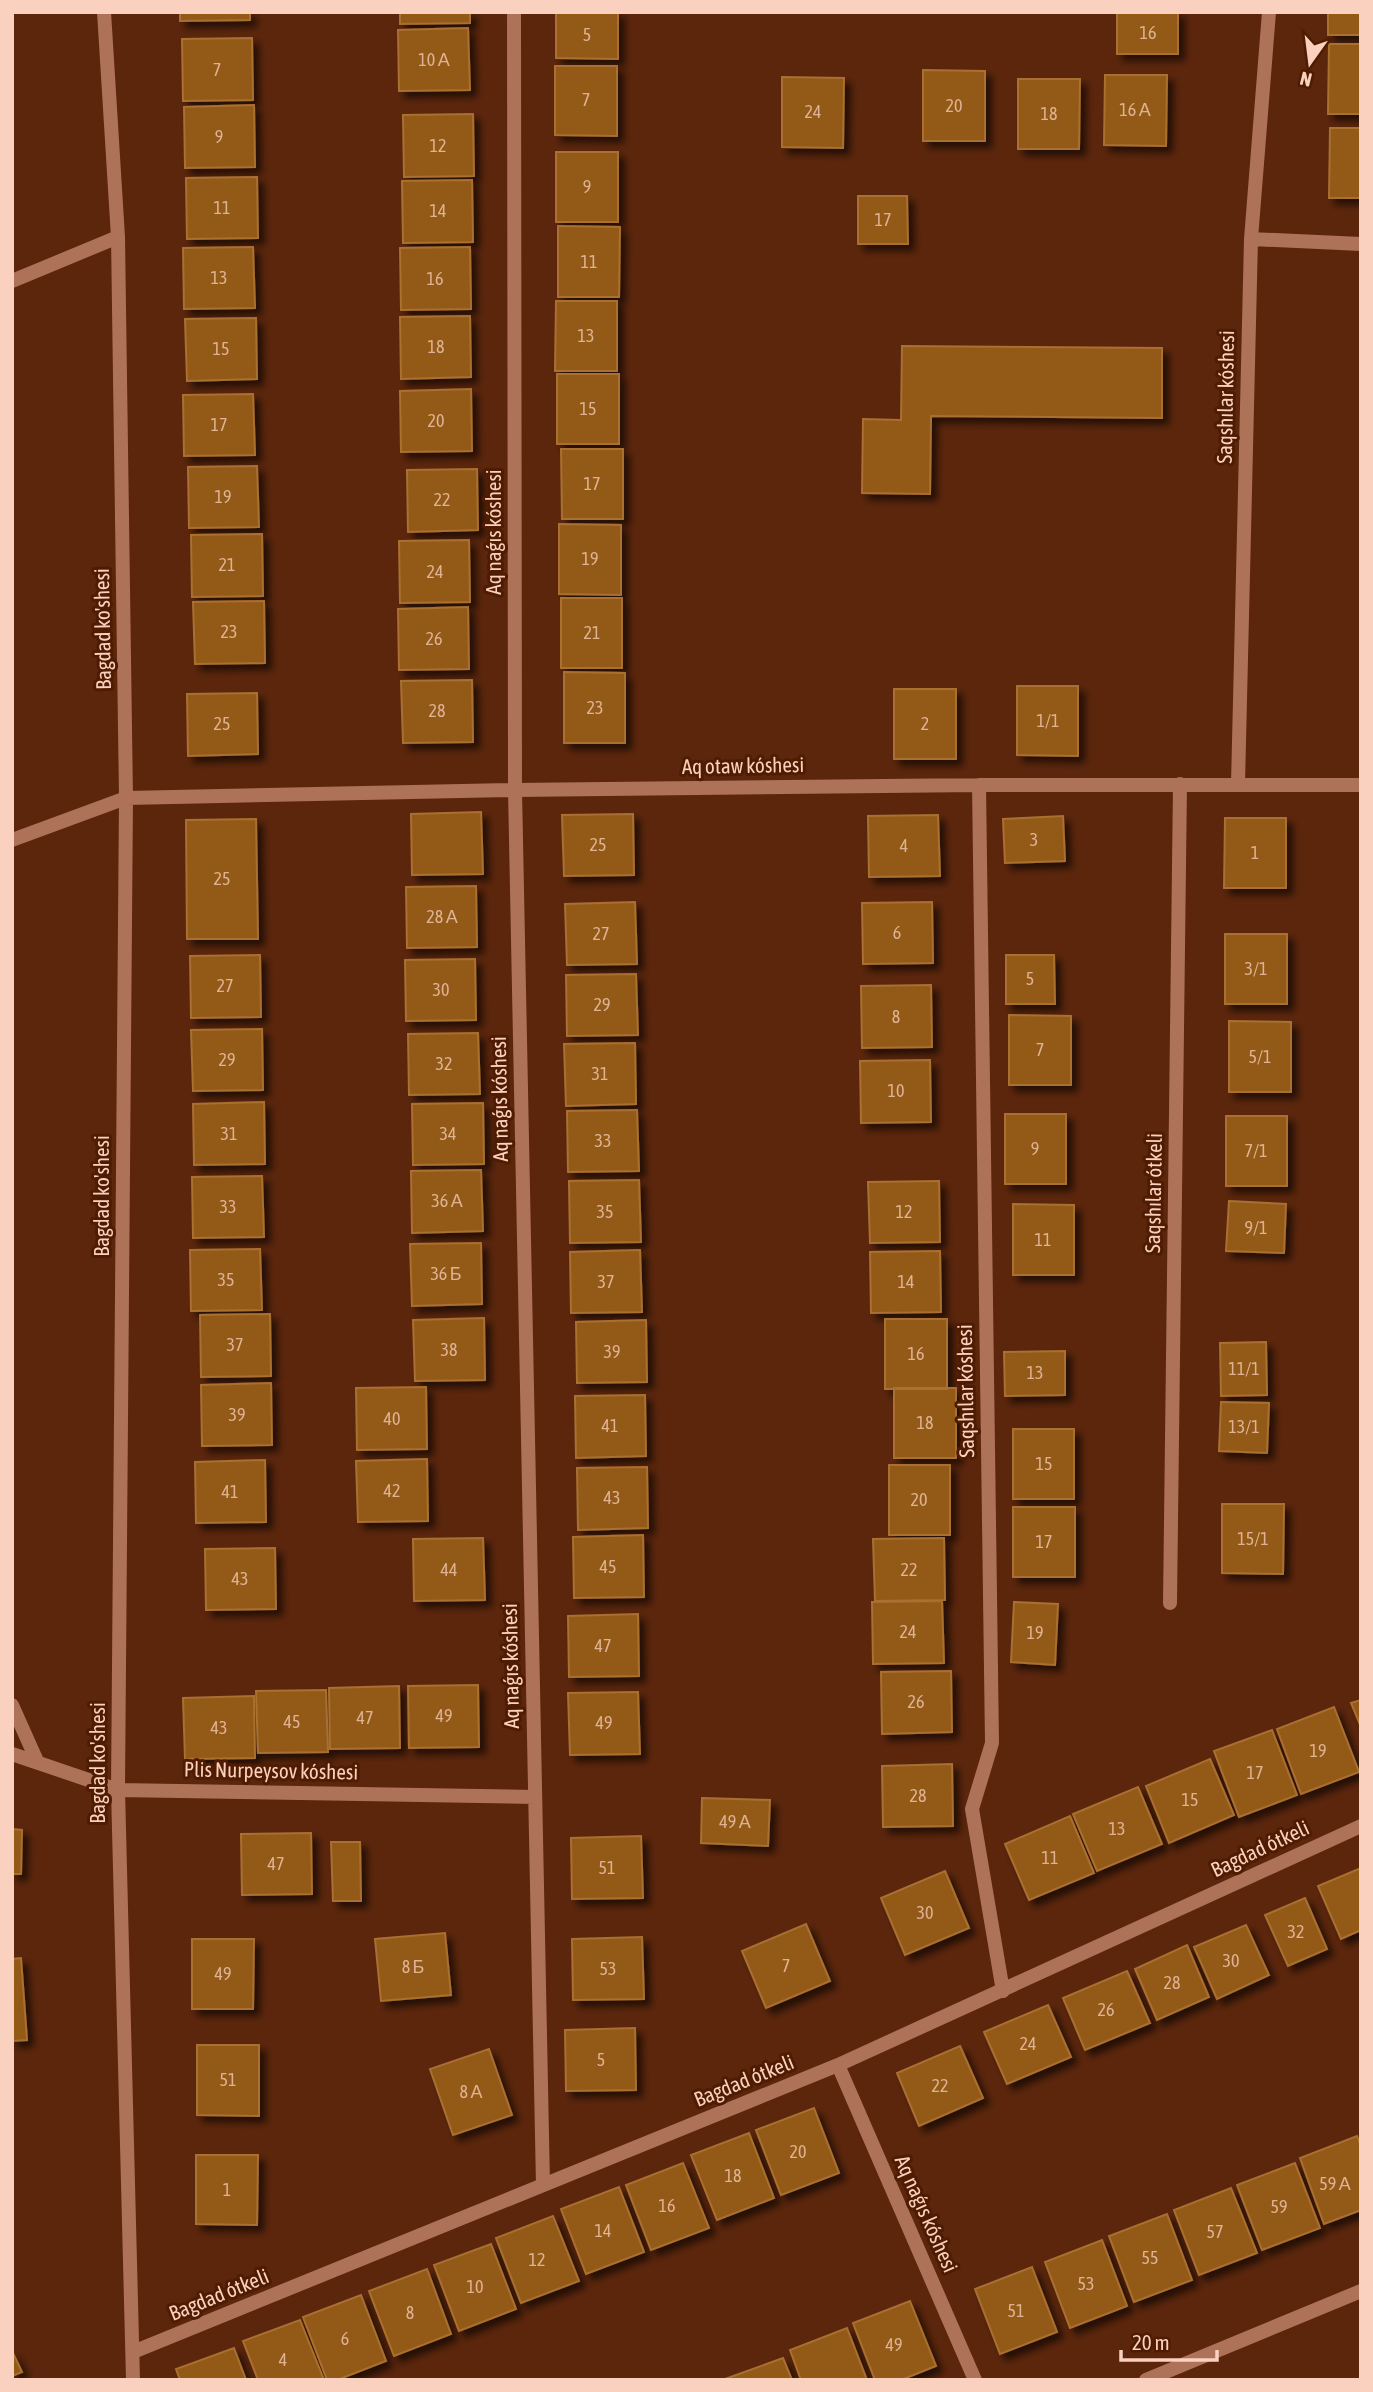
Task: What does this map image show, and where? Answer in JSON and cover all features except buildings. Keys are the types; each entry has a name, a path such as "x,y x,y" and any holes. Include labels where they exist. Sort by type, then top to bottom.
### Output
{"street":[{"name":"Bagdad ko'shesi","path":"104,12 118,237 126,798 118,1790 133,2380"},
{"name":"Aq naǵıs kóshesi","path":"514,12 515,790 543,2185"},
{"name":"Saqshılar kóshesi","path":"1238,784 1251,239 1269,12"},
{"path":"12,281 118,237"},
{"path":"1251,239 1361,244"},
{"name":"Saqshılar ótkeli","path":"1170,1604 1180,784"},
{"name":"Aq otaw kóshesi","path":"12,840 126,798 979,785 1361,785"},
{"name":"Saqshılar kóshesi","path":"979,785 992,1743 972,1810 1003,1990"},
{"path":"12,1706 37,1761"},
{"name":"Plis Nurpeysov kóshesi","path":"12,1754 118,1790 535,1797"},
{"name":"Bagdad ótkeli","path":"133,2352 838,2065 1361,1826"},
{"name":"Aq naǵıs kóshesi","path":"838,2065 975,2380"},
{"path":"1146,2380 1361,2291"}]}
